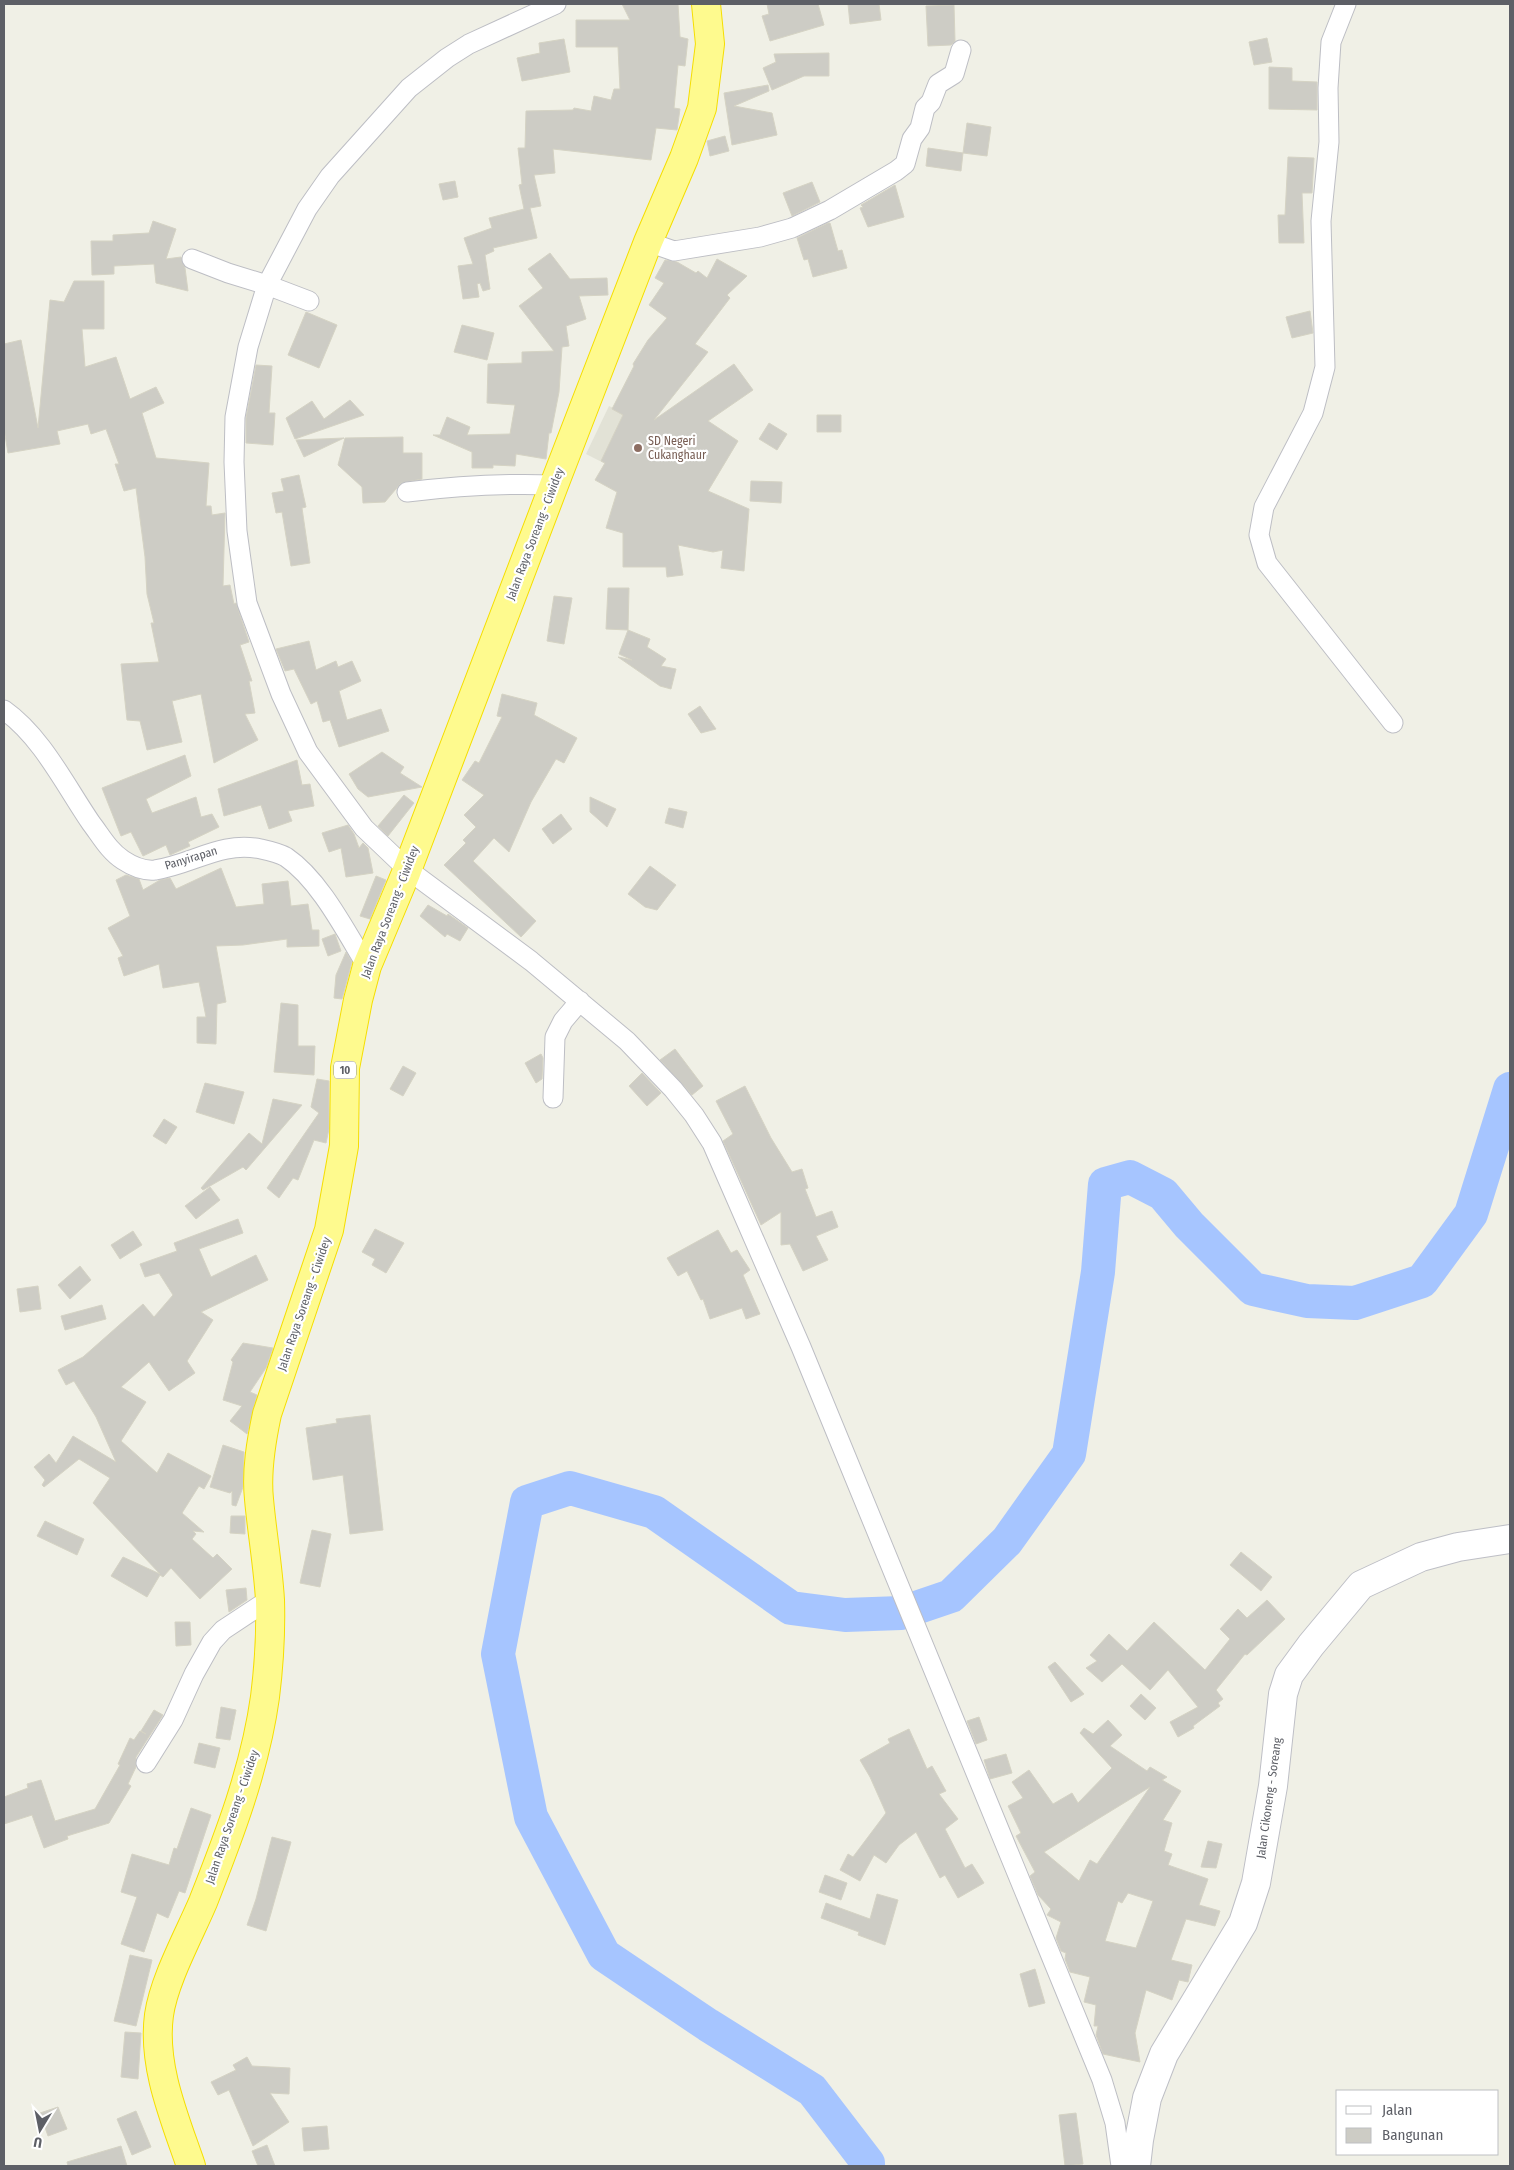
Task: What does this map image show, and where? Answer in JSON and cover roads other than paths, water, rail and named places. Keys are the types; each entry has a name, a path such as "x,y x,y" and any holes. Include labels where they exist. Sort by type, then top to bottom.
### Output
{"highway":[{"name":"Jalan Raya Soreang - Ciwidey","path":"190,2166 162,2069 159,2014 165,1993 223,1848 256,1752 271,1644 270,1599 258,1498 260,1445 267,1414 329,1230 344,1146 345,1068 358,1000 367,966 407,869 648,242 684,158 702,108 710,44 706,4"}],"street":[{"path":"556,4 469,44 447,58 409,88 330,176 307,209 267,286 248,347 235,417 234,462 237,531 247,603 288,710 308,752 364,828 407,869 531,961 627,1041 673,1089 712,1143 801,1347 1102,2080 1114,2123 1121,2166"},
{"path":"1346,4 1332,42 1328,88 1329,142 1321,221 1326,367 1313,413 1264,507 1259,535 1267,563 1393,722"},
{"path":"648,242 674,251 760,237 792,228 830,210 896,171 904,164 912,139 920,128 925,108 931,102 938,84 954,74 961,50"},
{"path":"192,259 228,274 309,301"},
{"path":"407,492 467,485 512,483 554,485"},
{"name":"Panyirapan","path":"4,710 16,719 49,756 62,781 82,809 112,850 123,859 135,866 154,870 218,849 236,846 271,851 285,856 300,868 325,899 367,966"},
{"path":"554,1098 555,1037 563,1022 580,1001"},
{"name":"Jalan Cikoneng - Soreang","path":"1136,2166 1138,2140 1148,2098 1164,2054 1243,1923 1250,1904 1256,1883 1273,1786 1282,1694 1289,1675 1310,1645 1361,1585 1420,1558 1458,1547 1510,1539"},
{"path":"146,1763 173,1720 194,1674 212,1642 223,1630 270,1599"}],"waterway":[{"path":"868,2166 868,2163 812,2090 708,2025 604,1955 531,1817 498,1654 527,1502 570,1488 654,1512 791,1608 845,1615 901,1613 951,1596 1007,1541 1069,1454 1098,1272 1105,1184 1130,1177 1163,1194 1189,1225 1253,1289 1307,1301 1355,1303 1422,1281 1471,1214 1510,1089"}],"place":[{"name":"SD Negeri Cukanghaur","path":"638,448"}]}
